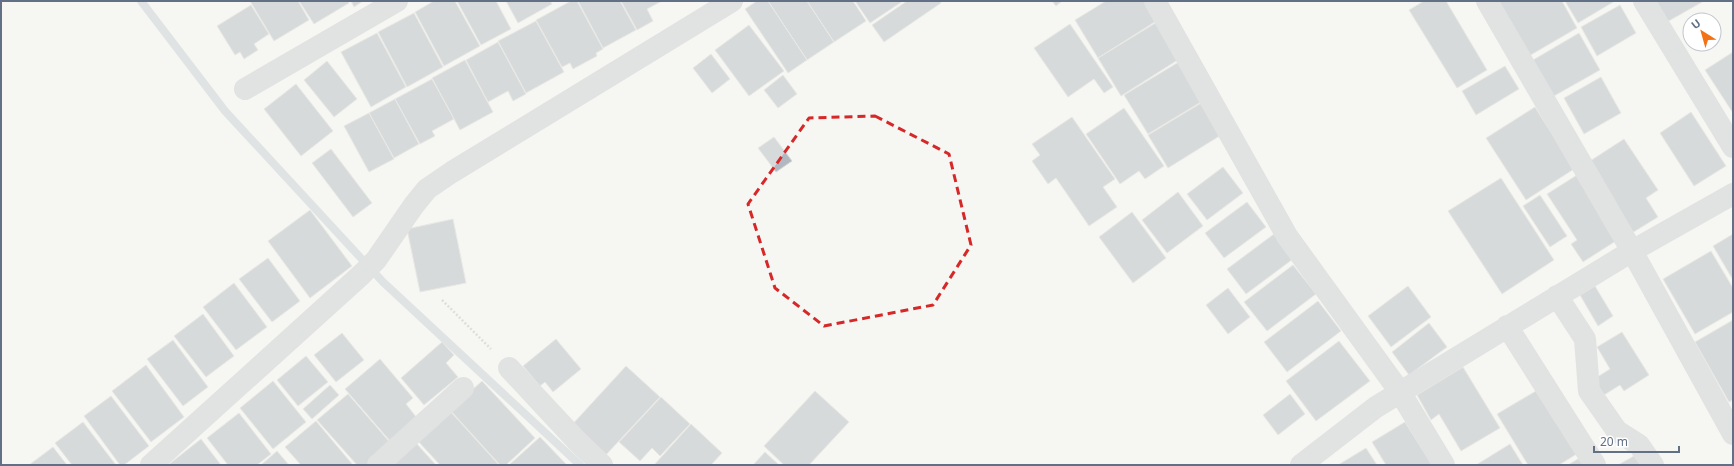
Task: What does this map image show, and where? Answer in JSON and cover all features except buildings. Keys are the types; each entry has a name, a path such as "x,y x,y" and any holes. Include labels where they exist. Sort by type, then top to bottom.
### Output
{"street":[{"path":"244,89 398,1"},
{"path":"151,465 376,260 414,205 427,189 452,172 732,1"},
{"path":"1155,1 1287,236 1400,392 1444,465"},
{"path":"1487,1 1632,250 1733,434"},
{"path":"1644,1 1733,147"},
{"path":"1301,465 1376,407 1632,250 1733,194"},
{"path":"1557,296 1585,339 1589,392 1617,431 1639,445 1653,465"},
{"path":"1507,326 1595,465"},
{"path":"510,368 577,441 602,465"},
{"path":"378,465 463,388"}],"path":[{"path":"442,300 510,368"}],"highlighted area":[{"path":"875,116 949,154 971,245 933,305 824,326 775,288 748,204 809,118"}],"waterway":[{"path":"141,1 225,111 383,282 580,465"}]}
